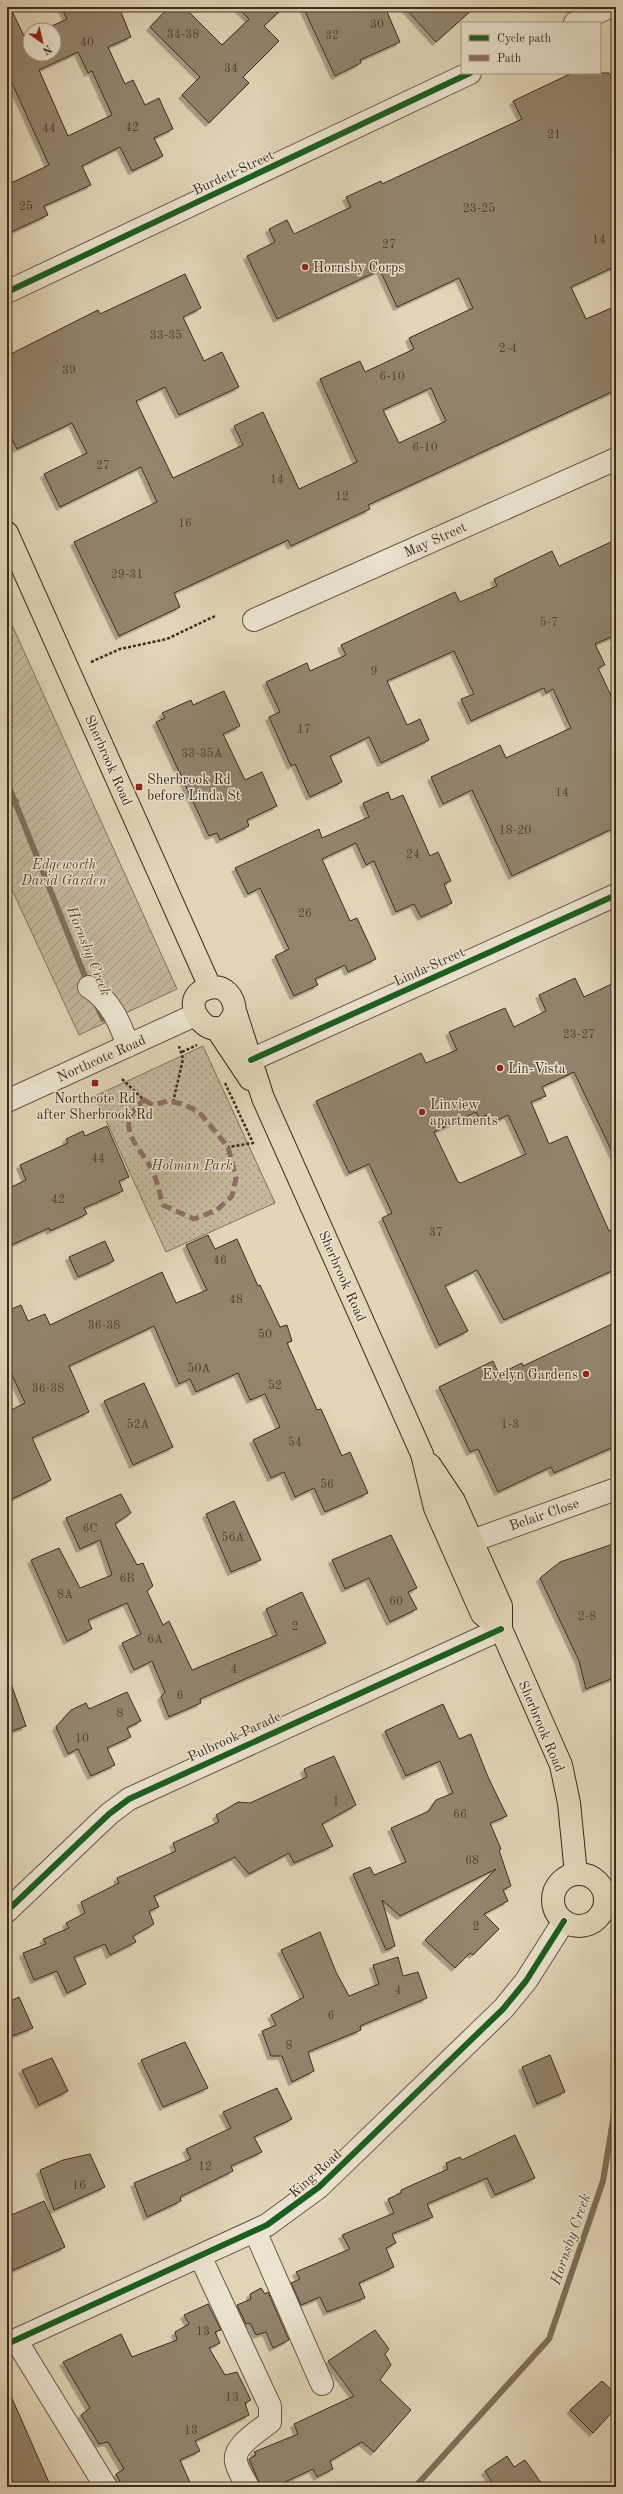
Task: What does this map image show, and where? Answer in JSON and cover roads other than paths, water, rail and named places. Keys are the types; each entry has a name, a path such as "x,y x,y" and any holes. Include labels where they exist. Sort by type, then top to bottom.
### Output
{"main road":[{"name":"Sherbrook Road","path":"7,533 210,987 217,987 229,992 233,998 235,1011 263,1098 422,1454 454,1501 501,1606 501,1629 561,1765 570,1803 576,1874"},
{"path":"195,1015 194,1009 196,998 200,993 210,987"},
{"path":"216,1028 228,1022 235,1011"},
{"name":"Sherbrook Road","path":"195,1015 204,1025 216,1028 263,1098"},
{"name":"Sherbrook Road","path":"422,1454 435,1508 479,1608 482,1614 501,1629"},
{"path":"576,1874 591,1877 598,1882 610,1906 589,1924 572,1925 564,1921 554,1907 554,1894 560,1882 576,1874"}],"street":[{"path":"577,22 609,7"},
{"name":"Burdett Street","path":"7,292 468,74"},
{"name":"May Street","path":"254,620 616,459"},
{"name":"Linda Street","path":"251,1060 616,895"},
{"path":"90,987 98,992 114,1013 128,1046"},
{"name":"Northcote Road","path":"7,1101 170,1028 195,1015"},
{"name":"Belair Close","path":"472,1541 616,1488"},
{"name":"Pulbrook Parade","path":"7,1911 109,1814 129,1799 501,1629"},
{"name":"King Road","path":"12,2342 255,2231 294,2207 319,2187 490,2022 526,1981 564,1921"},
{"path":"255,2231 322,2384"},
{"path":"200,2256 270,2406 270,2422 240,2447 236,2454 236,2461 248,2487"},
{"path":"12,2342 106,2487"}],"waterway":[{"name":"Hornsby Creek","path":"7,782 88,984"},
{"name":"Hornsby Creek","path":"7,804 16,801"},
{"name":"Hornsby Creek","path":"97,1006 103,1019"},
{"name":"Hornsby Creek","path":"415,2487 549,2339 603,2181 616,2102 614,1946"}],"place":[{"name":"Hornsby Corps","path":"305,267"},
{"name":"Sherbrook Rd before Linda St","path":"139,787"},
{"name":"Lin-Vista","path":"500,1068"},
{"name":"Northcote Rd after Sherbrook Rd","path":"95,1083"},
{"name":"Linview apartments","path":"422,1112"},
{"name":"Evelyn Gardens","path":"586,1374"}],"park label":[{"name":"Edgeworth David Garden","path":"64,872"},
{"name":"Holman Park","path":"192,1165"}]}
